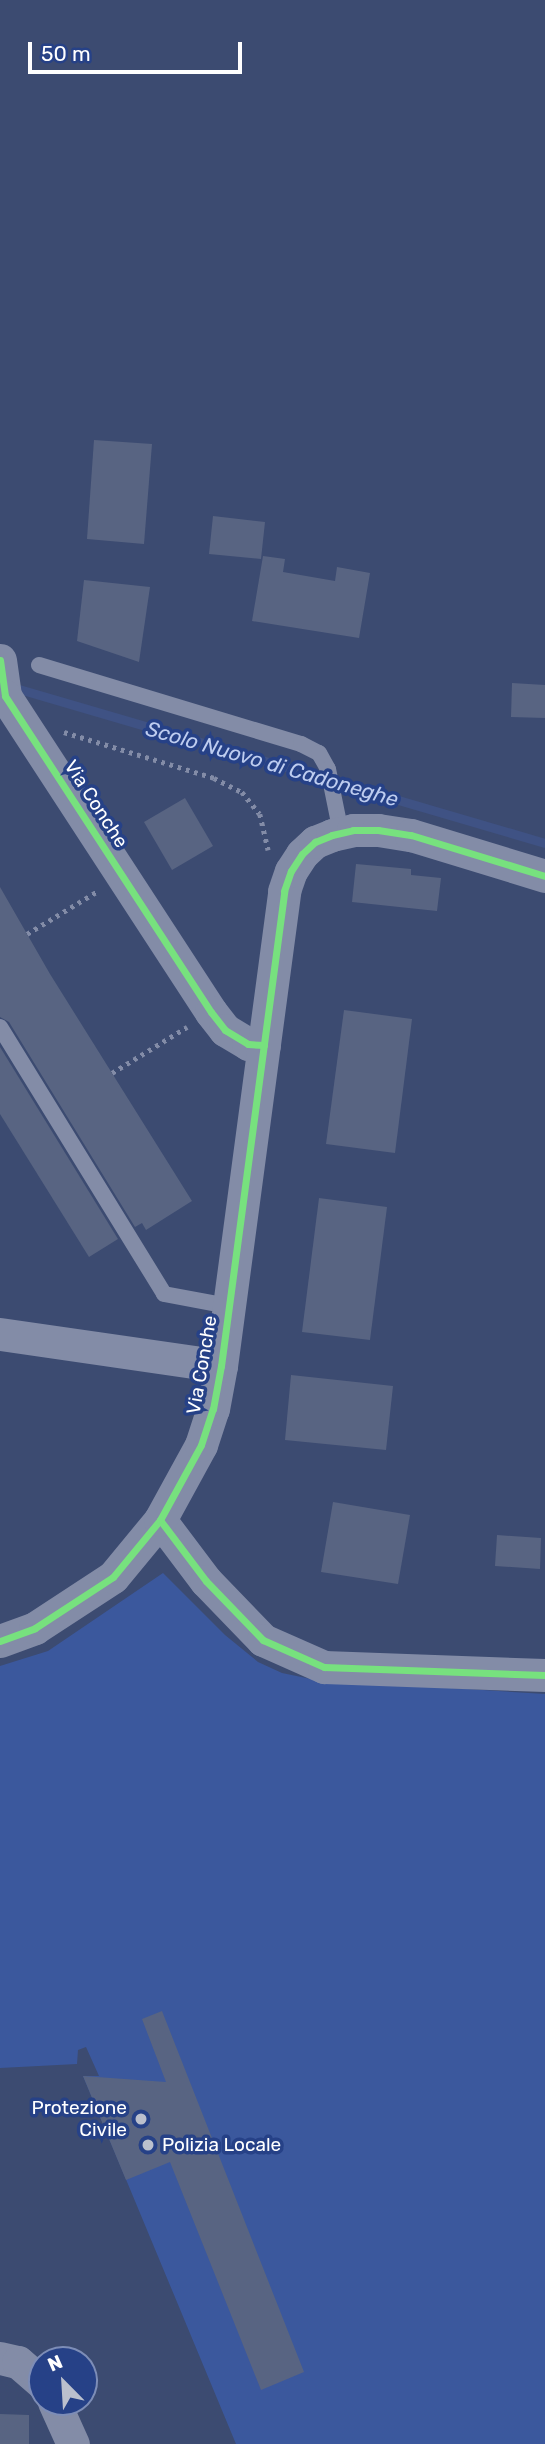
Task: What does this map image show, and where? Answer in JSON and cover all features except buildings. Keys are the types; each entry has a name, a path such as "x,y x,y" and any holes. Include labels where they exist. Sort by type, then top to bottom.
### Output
{"street":[{"name":"Via Conche","path":"0,662 13,707 211,1012 225,1030 248,1044 264,1045"},
{"name":"Via Conche","path":"0,1641 35,1628 113,1577 160,1520 201,1445 213,1409 221,1366 284,891 291,871 302,854 315,842 341,833 378,830 411,835 545,876"},
{"path":"0,1334 221,1366"},
{"path":"160,1520 206,1581 263,1640 324,1667 545,1675"},
{"path":"0,2358 18,2362 28,2371"},
{"path":"60,2416 73,2444"}],"lane":[{"path":"39,665 301,744 319,753 328,769 341,833"},
{"name":"Via Conche","path":"0,1027 164,1294 229,1306"}],"path":[{"path":"13,707 214,778 242,792 260,814 268,841 268,861"},
{"path":"27,934 124,875"},
{"path":"112,1073 211,1012"}],"shaded area":[{"path":"163,1573 225,1635 258,1662 282,1673 311,1679 545,1694 545,2444 236,2444 83,2076 99,2076 86,2047 78,2050 77,2064 0,2068 0,1666 48,1651"}],"waterway":[{"name":"Scolo Nuovo di Cadoneghe","path":"12,687 545,843"}],"cycle path":[{"path":"0,660 5,696 211,1012 225,1030 248,1044 264,1045"},
{"path":"0,1641 35,1628 113,1577 160,1520 201,1445 213,1409 221,1366 284,891 291,871 302,854 315,842 332,835 353,830 378,830 411,835 545,876"},
{"path":"160,1520 206,1581 263,1640 324,1667 545,1675"}],"place":[{"name":"Protezione Civile","path":"141,2119"},
{"name":"Polizia Locale","path":"148,2145"}]}
